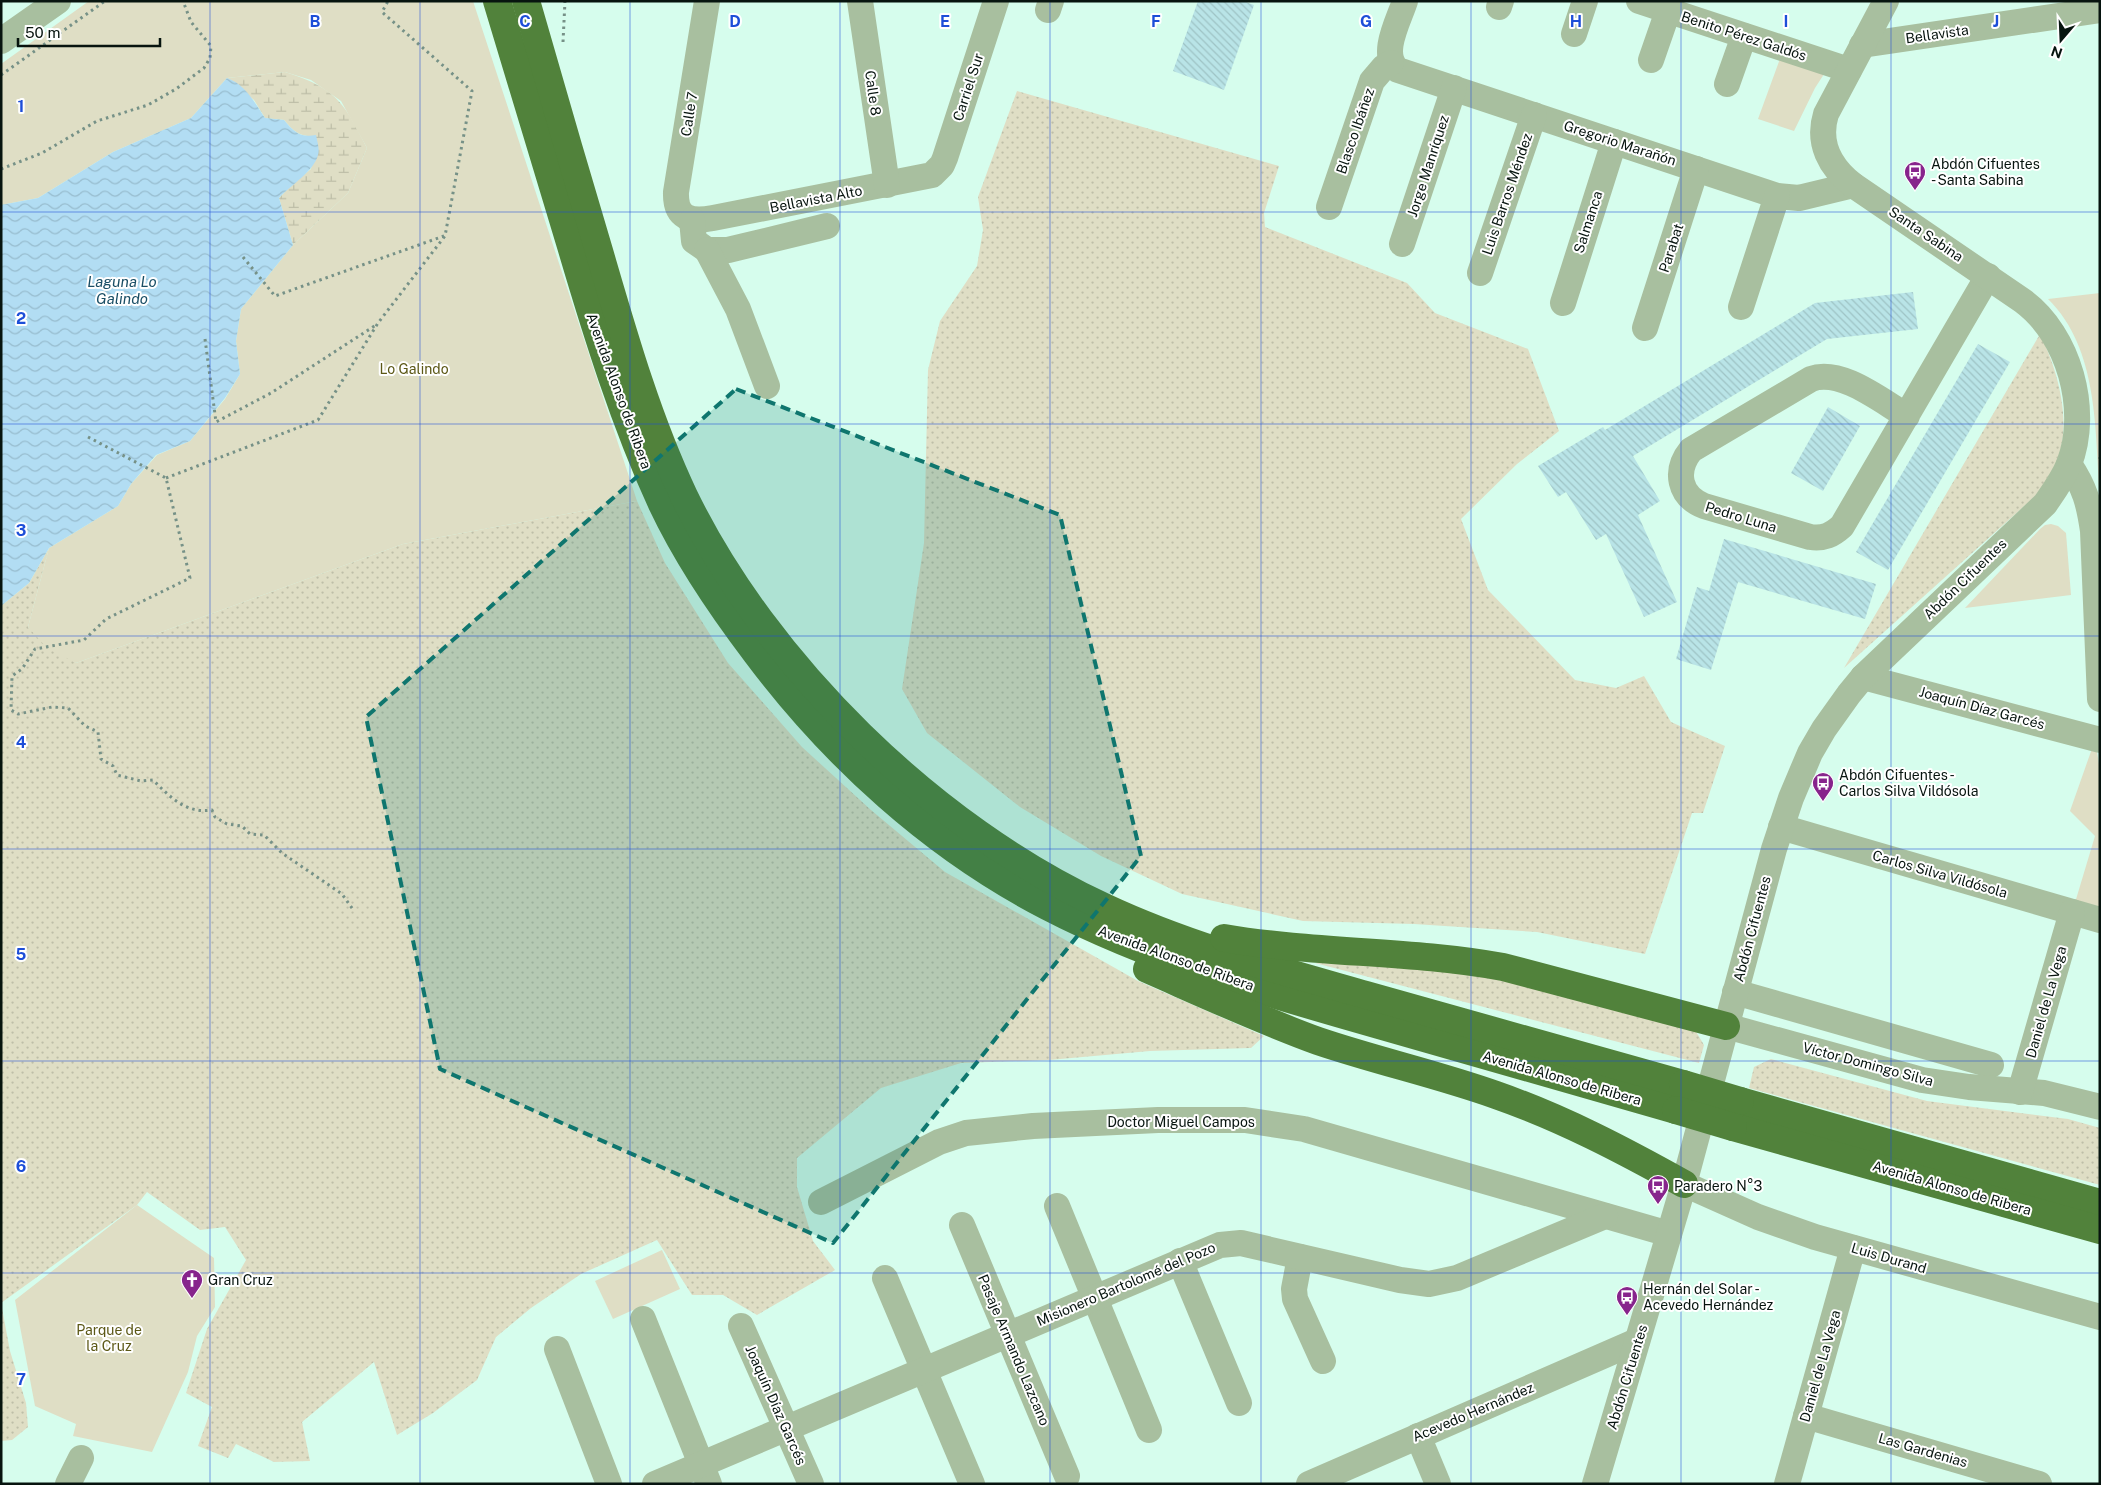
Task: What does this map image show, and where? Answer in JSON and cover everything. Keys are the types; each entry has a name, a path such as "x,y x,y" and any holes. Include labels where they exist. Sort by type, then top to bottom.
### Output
{"highway":[{"name":"Avenida Alonso de Ribera","path":"497,1 621,406 664,510 690,556 746,639 776,679 861,771 939,838 1044,905 1148,951 1257,989 1679,1097"},
{"name":"Avenida Alonso de Ribera","path":"526,1 640,385 686,499 728,572 778,643 859,734 919,788 949,812 1024,864 1064,888 1143,924 1679,1097 2100,1230"},
{"path":"1044,905 1076,928 1136,963 1252,1015 1318,1041 1457,1082 1537,1110 1613,1146 1684,1184"},
{"path":"1143,924 1294,948 1436,957 1473,962 1510,969 1726,1026"},
{"name":"Avenida Alonso de Ribera","path":"1736,1114 2100,1203"}],"street":[{"path":"1,42 58,1"},
{"name":"Calle 7","path":"692,220 685,217 677,206 676,192 706,1"},
{"name":"Calle 8","path":"860,1 887,185"},
{"name":"Carriel Sur","path":"938,170 945,158 996,1"},
{"path":"1391,63 1389,52 1405,1"},
{"path":"1574,34 1584,1"},
{"name":"Benito Pérez Galdós","path":"1639,1 1849,70"},
{"name":"Santa Sabina","path":"1886,1 1826,114 1822,131 1830,162 1853,185 2032,307 2051,329 2060,344 2071,379 2074,398 2075,432 2069,464"},
{"name":"Bellavista","path":"1862,45 2100,10"},
{"path":"1651,60 1668,11"},
{"path":"1727,84 1744,36"},
{"name":"Gregorio Marañón","path":"1391,63 1398,70 1777,196 1799,198 1853,185"},
{"name":"Blasco Ibáñez","path":"1329,207 1372,81 1384,67 1391,63"},
{"name":"Jorge Manríquez","path":"1402,244 1454,88"},
{"name":"Luis Barros Méndez","path":"1480,273 1534,115"},
{"name":"Salmanca","path":"1562,303 1614,142"},
{"name":"Parabat","path":"1645,328 1696,169"},
{"name":"Bellavista Alto","path":"692,220 713,218 925,178 938,170"},
{"path":"1741,307 1777,196"},
{"path":"692,220 694,241 707,250 738,309 767,386"},
{"path":"707,250 728,250 827,226"},
{"name":"Pedro Luna","path":"1907,416 1838,377 1820,376 1811,378 1691,450 1686,456 1681,471 1683,487 1692,500 1704,506 1810,537 1829,536 1842,526 1907,416 1988,276"},
{"path":"2069,464 2083,486 2090,505 2100,699"},
{"name":"Abdón Cifuentes","path":"1595,1484 1684,1184 1781,827 1810,753 1836,711 1863,677 2044,504 2055,490 2069,464"},
{"name":"Joaquín Díaz Garcés","path":"1863,677 2100,740"},
{"name":"Carlos Silva Vildósola","path":"1781,827 2100,920"},
{"name":"Daniel de La Vega","path":"2020,1092 2072,912"},
{"path":"1735,992 1991,1065"},
{"name":"Víctor Domingo Silva","path":"1726,1026 1904,1076 1953,1085 2044,1093 2100,1107"},
{"name":"Doctor Miguel Campos","path":"821,1202 940,1142 966,1133 1090,1123 1236,1120 1263,1122 1304,1129 1605,1216"},
{"name":"Luis Durand","path":"1684,1184 1758,1217 1854,1248 2100,1317"},
{"path":"1057,1206 1149,1430"},
{"path":"1605,1216 1669,1234"},
{"name":"Misionero Bartolomé del Pozo","path":"655,1484 705,1474 787,1428 1220,1245 1231,1243 1414,1283 1443,1282 1605,1216"},
{"name":"Pasaje Armando Lazcano","path":"962,1224 1067,1476"},
{"name":"Daniel de La Vega","path":"1787,1484 1854,1248"},
{"path":"1300,1257 1294,1288 1295,1299 1323,1361"},
{"path":"1180,1261 1240,1403"},
{"path":"885,1278 972,1484"},
{"path":"643,1319 705,1474"},
{"name":"Joaquín Díaz Garcés","path":"741,1326 811,1484"},
{"name":"Acevedo Hernández","path":"1309,1484 1637,1341"},
{"path":"557,1349 609,1484"},
{"name":"Las Gardenias","path":"1806,1416 1967,1474 2039,1484"},
{"path":"1418,1436 1438,1484"},
{"path":"68,1484 80,1458"}],"path":[{"path":"1,75 105,1"},
{"path":"1,169 42,153 97,120 148,104 176,89 204,68 212,52 211,46 191,22 183,1"},
{"path":"88,437 166,478 318,420 378,324 445,236 472,91 382,12 388,1"},
{"path":"243,257 275,296 445,236"},
{"path":"204,339 216,422 271,393 378,324"},
{"path":"166,478 190,578 106,619 84,640 35,649 22,669 12,676 11,710 18,714 52,707 68,708 85,726 98,732 101,759 113,766 117,775 141,781 153,780 169,798 198,812 212,810 215,818 227,824 242,826 250,834 264,836 282,853 342,894 354,911"}],"highlighted area":[{"path":"736,389 1060,515 1141,856 833,1243 440,1069 366,717"}],"green space":[{"name":"Lo Galindo","path":"89,1 473,1 637,501 403,544 76,663 47,648 28,627 49,548 118,506 131,484 157,455 190,441 225,399 240,374 236,341 241,309 293,245 348,193 367,148 341,101 311,80 285,72 227,78 191,118 113,152 38,198 1,205 1,64"},
{"path":"1781,56 1826,71 1815,88 1794,131 1758,119"},
{"path":"285,72 316,84 336,99 352,119 367,148 348,193 293,245 279,198 294,182 311,169 316,136 306,136 298,133 284,120 265,118 254,100 227,78"},
{"path":"1017,91 1279,166 1264,213 1265,227 1407,283 1435,313 1528,349 1559,431 1517,464 1461,519 1488,590 1575,680 1616,688 1644,676 1671,722 1725,746 1703,813 1692,813 1645,954 1537,932 1414,924 1303,921 1182,894 1101,856 1020,807 927,733 902,689 924,543 928,370 940,321 977,266 983,230 978,197"},
{"path":"2100,293 2100,497 2095,419 2086,366 2077,342 2065,319 2048,299"},
{"path":"2040,334 2047,348 2058,381 2063,416 2063,434 2061,450 2040,492 1844,668"},
{"path":"637,501 665,563 728,663 802,747 871,810 945,872 1138,981 1264,1036 1251,1048 1150,1051 1049,1060 961,1063 881,1088 797,1158 797,1187 813,1241 835,1270 757,1315 723,1295 692,1295 657,1240 581,1274 531,1308 496,1337 477,1380 433,1413 397,1435 374,1362 302,1422 310,1461 274,1462 236,1444 228,1458 198,1446 212,1407 186,1393 207,1329 246,1260 225,1227 200,1230 147,1192 137,1205 1,1303 1,606 29,583 49,548 28,627 76,663 403,544"},
{"path":"2045,525 2058,526 2066,533 2071,595 1965,608 2040,529"},
{"path":"2095,740 2100,770 2100,913 2074,906 2095,836 2070,811"},
{"path":"1315,963 1441,964 1695,1030 1704,1045 1699,1063"},
{"path":"1771,1059 1927,1101 2068,1119 2100,1128 2100,1185 1749,1088 1754,1067"},
{"name":"Parque de la Cruz","path":"137,1205 214,1258 215,1307 197,1336 188,1372 152,1452 73,1436 76,1424 35,1406 15,1300"},
{"path":"662,1250 680,1289 613,1319 595,1281"},
{"path":"1,1303 10,1351 26,1403 28,1427 12,1440 1,1441"}],"water":[{"name":"Laguna Lo Galindo","path":"227,78 244,89 265,118 284,120 294,131 301,135 316,135 319,150 312,167 279,198 293,245 241,309 236,341 240,374 225,398 190,441 156,455 131,484 118,506 49,548 29,583 1,606 1,205 38,198 113,152 191,118"}],"building":[{"path":"1198,1 1243,1 1254,5 1224,90 1173,71"},
{"path":"1913,292 1918,329 1827,339 1633,456 1660,501 1638,515 1677,602 1644,617 1606,534 1596,540 1566,492 1558,497 1538,466 1603,427 1605,430 1815,303"},
{"path":"1978,344 2010,362 1888,570 1856,552"},
{"path":"1828,407 1860,426 1823,491 1791,473"},
{"path":"1724,539 1876,584 1865,619 1738,582 1711,670 1676,659 1697,587 1709,591"}],"place":[{"name":"Abdón Cifuentes - Santa Sabina","path":"1915,191"},
{"name":"Abdón Cifuentes - Carlos Silva Vildósola","path":"1823,802"},
{"name":"Paradero N°3","path":"1658,1205"},
{"name":"Gran Cruz","path":"192,1299"},
{"name":"Hernán del Solar - Acevedo Hernández","path":"1627,1316"}]}
